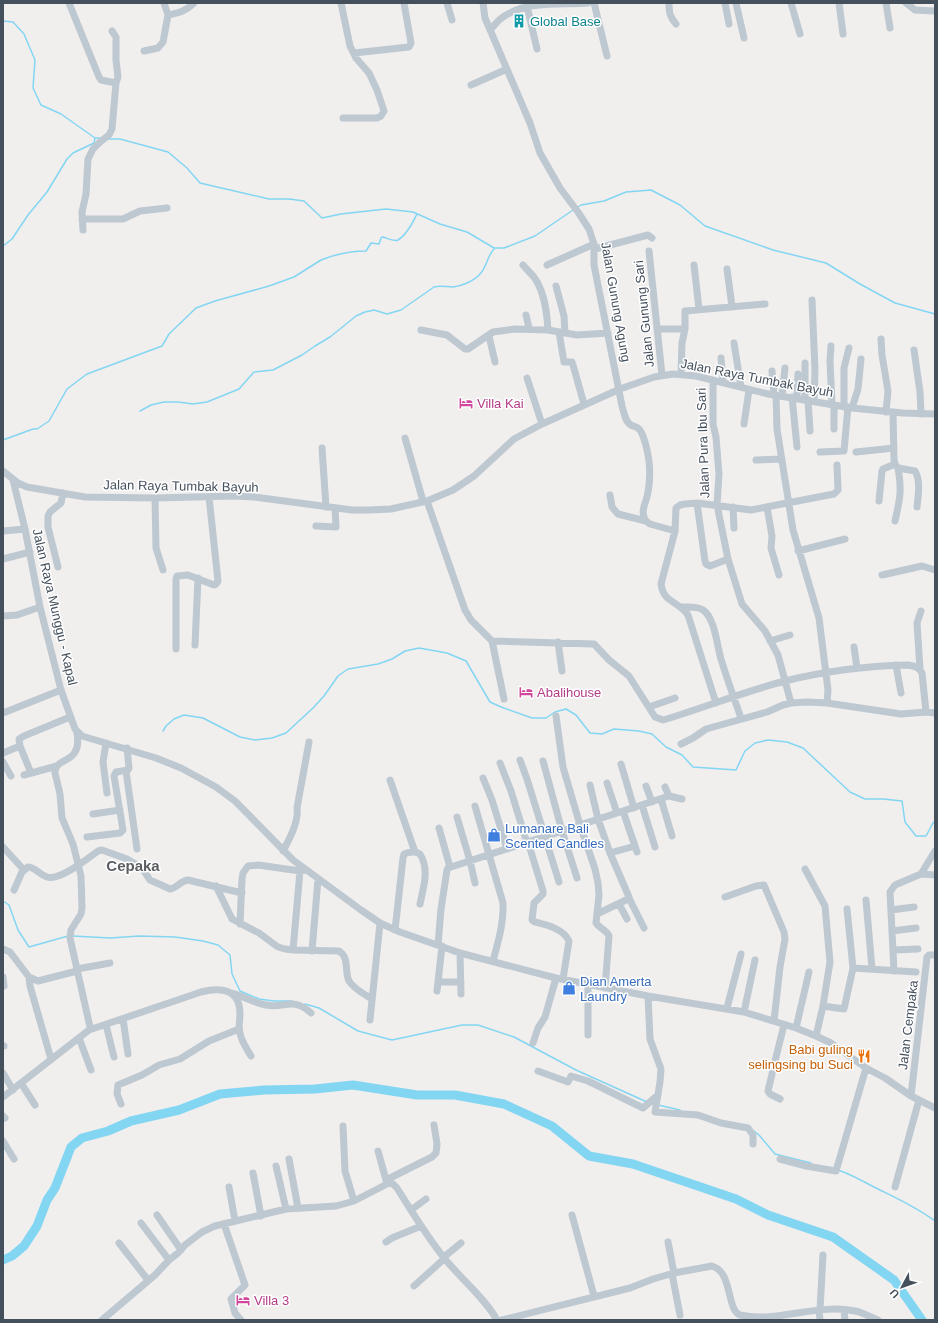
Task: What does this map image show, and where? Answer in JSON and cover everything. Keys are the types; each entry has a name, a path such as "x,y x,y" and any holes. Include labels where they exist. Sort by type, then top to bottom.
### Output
{"street":[{"path":"69,3 99,77 101,80 116,84"},
{"path":"144,51 158,48 163,42 168,15 164,3"},
{"path":"168,15 180,13 194,3"},
{"path":"341,3 350,46 369,73 384,111 381,116 377,118 343,118"},
{"path":"354,53 409,47 411,43 404,3"},
{"path":"447,3 452,20"},
{"name":"Jalan Gunung Agung","path":"483,3 485,18 530,123 540,153 560,188 586,225 594,246 594,266 620,389 622,406 627,421 642,432 649,460 648,493 643,512 646,521"},
{"path":"490,30 502,17 519,8 538,4 565,5 588,3"},
{"path":"594,3 607,56"},
{"path":"669,3 669,13 676,24"},
{"path":"725,3 729,24"},
{"path":"736,3 744,38"},
{"path":"791,3 800,34"},
{"path":"839,3 843,34"},
{"path":"886,3 890,28"},
{"path":"906,3 911,8 918,7 935,12"},
{"path":"527,6 537,49"},
{"path":"83,230 82,208 86,194 88,159 91,152 109,135 112,129 118,77 116,35"},
{"path":"470,85 507,69"},
{"path":"82,219 123,219 140,210 167,208"},
{"path":"547,265 594,246 648,235 652,238"},
{"name":"Jalan Gunung Sari","path":"649,251 662,375"},
{"path":"523,265 536,280 540,289 546,309 548,330"},
{"path":"694,265 699,309"},
{"path":"727,269 732,306"},
{"path":"556,286 564,316 562,332 564,362 572,362 574,365 584,404"},
{"path":"809,400 815,370 812,300"},
{"name":"Jalan Pura Ibu Sari","path":"681,374 685,311 765,304"},
{"path":"526,315 529,328"},
{"path":"421,330 447,335 465,349 468,349 489,336 492,332 515,328 529,328 577,334 608,333"},
{"path":"657,329 684,329"},
{"path":"489,336 494,362"},
{"path":"881,339 888,391 889,412 901,486 900,501 895,521"},
{"path":"734,343 741,387"},
{"path":"832,346 830,361 834,429"},
{"path":"820,452 844,451 848,407 844,368 849,348"},
{"path":"914,350 920,392 920,414"},
{"path":"721,358 723,382"},
{"path":"848,407 858,389 862,359"},
{"path":"805,363 809,400 810,431"},
{"path":"785,368 786,395 797,448"},
{"path":"772,371 773,386 786,395"},
{"name":"Jalan Raya Tumbak Bayuh","path":"13,480 27,486 85,497 254,497 335,508 369,510 391,509 425,501 446,494 474,476 514,439 584,404 620,389 662,375 681,374 723,382 749,390 786,395 833,405 889,412 935,414"},
{"path":"798,374 786,395 777,429 792,530 819,618 828,690 828,703"},
{"path":"527,378 542,424"},
{"name":"Jalan Pura Ibu Sari","path":"713,380 713,424 716,437 719,474 717,505 728,559 742,604 765,631 778,655 792,703"},
{"path":"744,424 749,390"},
{"path":"405,438 425,501 464,610 471,620 492,641 504,699"},
{"path":"322,448 326,507"},
{"path":"856,452 894,448"},
{"path":"756,460 782,459"},
{"path":"716,703 688,615 682,607 664,596 662,592 661,584 675,532 676,508 680,505 697,503 751,510 836,494 838,490 837,465"},
{"path":"880,501 882,471 883,469 897,466 916,472 918,479 917,507"},
{"path":"3,471 13,480"},
{"name":"Jalan Raya Munggu - Kapal","path":"13,480 30,552 40,607 61,690 70,717 78,733"},
{"path":"18,497 21,490 27,486"},
{"path":"58,567 48,527 48,516 50,512 61,503 63,493"},
{"path":"610,495 612,507 618,514 646,521 650,524 675,532"},
{"path":"176,649 177,576 188,575 214,585 218,581 209,497"},
{"path":"155,498 156,548 163,570"},
{"path":"697,503 706,564 710,566 728,559"},
{"path":"733,507 734,528"},
{"path":"767,507 772,536 771,548 779,575"},
{"path":"316,526 336,526 335,508"},
{"path":"3,531 25,529"},
{"path":"798,551 845,539"},
{"path":"3,559 30,552"},
{"path":"882,575 922,566 935,570"},
{"path":"195,645 198,578"},
{"path":"3,616 17,615 40,607"},
{"path":"682,607 699,608 704,610 708,615 741,718"},
{"path":"921,611 917,624 920,669 922,673 926,712"},
{"path":"770,641 790,635"},
{"path":"492,641 594,644 609,660 628,676 655,717 663,720 785,681 826,672 896,665 913,666 920,669"},
{"path":"558,642 562,671"},
{"path":"854,647 857,668"},
{"path":"896,665 901,693"},
{"path":"3,713 61,690"},
{"path":"649,707 675,698"},
{"path":"681,744 706,729 741,718 767,712 783,704 807,702 828,703 901,714 926,712 935,713"},
{"path":"556,716 563,767 598,883 599,895 597,925 607,932 609,936 606,988"},
{"path":"32,773 18,741 21,737 70,717"},
{"path":"78,733 82,736 127,748 156,758 181,768 216,787 235,801 303,871 318,879 380,923 395,930 460,953 556,978 648,996 727,1008 796,1028 831,1043 866,1068 885,1078 911,1096 935,1108"},
{"path":"24,775 57,766 75,753 78,747 78,733"},
{"path":"283,851 290,837 298,812 297,808 309,742"},
{"path":"106,743 102,762 107,793"},
{"path":"3,753 20,746"},
{"path":"127,748 129,768 126,771 137,849"},
{"path":"520,760 559,882"},
{"path":"543,761 562,831 577,878"},
{"path":"3,762 11,776"},
{"path":"500,763 511,791 543,891 543,894 534,903 532,919 535,922 567,935 569,941 564,979"},
{"path":"621,764 634,808"},
{"path":"57,766 55,772 60,794 61,814 73,844 81,876 81,914 71,930 70,938 91,1024 90,1030"},
{"path":"87,837 122,832 123,830 114,776 116,772 126,771"},
{"path":"483,778 492,800 507,849"},
{"path":"390,780 415,852"},
{"path":"607,783 636,849 610,854"},
{"path":"590,785 598,819 610,854 644,928"},
{"path":"646,786 652,802"},
{"path":"665,788 669,796"},
{"path":"449,868 669,796 682,799"},
{"path":"661,799 672,836"},
{"path":"642,805 655,847"},
{"path":"475,806 490,855 504,912 493,961"},
{"path":"93,814 120,810"},
{"path":"457,817 475,883"},
{"path":"437,991 441,909 449,868 439,828"},
{"path":"3,847 24,870"},
{"path":"14,890 24,870 30,867 50,878 66,873 98,851 102,850 127,859 144,870 150,880 170,889 188,880 242,892"},
{"path":"395,930 403,856 406,853 415,852 422,856 426,873 420,904"},
{"path":"921,874 935,852"},
{"path":"240,924 243,873 248,866 253,864 303,871"},
{"path":"805,868 825,906 830,962 824,1006 816,1036"},
{"path":"293,950 303,871"},
{"path":"894,971 890,892 892,888 921,874 935,875"},
{"path":"312,951 318,879"},
{"path":"216,886 231,917 240,924 259,933 278,947 293,950 342,953 345,957 347,975 350,982 372,999"},
{"path":"725,897 756,886 764,886 784,932 785,939 780,967 774,1021"},
{"path":"597,914 629,898"},
{"path":"866,900 872,969"},
{"path":"619,904 627,919"},
{"path":"891,910 914,907"},
{"path":"824,1006 844,1009 853,968 847,909"},
{"path":"370,1020 380,923"},
{"path":"892,931 916,928"},
{"path":"3,949 10,952 29,977 38,981 77,970 110,963"},
{"path":"893,950 918,949"},
{"path":"460,953 461,994"},
{"path":"727,1008 741,954"},
{"name":"Jalan Cempaka","path":"911,1096 932,956"},
{"path":"744,1012 755,960"},
{"path":"853,968 916,972"},
{"path":"796,1028 809,972"},
{"path":"3,977 4,986"},
{"path":"29,977 30,986 51,1059"},
{"path":"533,1043 538,1028 545,1017 556,978"},
{"path":"438,982 461,982"},
{"path":"588,985 588,1035"},
{"path":"3,1097 90,1030 175,1000 213,989 223,989 236,999 240,1009 239,1029 241,1037 251,1056"},
{"path":"230,993 242,995 267,1006 297,1004 310,1012"},
{"path":"538,1071 568,1082 571,1076 588,1081 643,1108 652,1100 661,1069 650,1039 648,996"},
{"path":"123,1019 128,1054"},
{"path":"106,1025 114,1057"},
{"path":"780,1098 770,1094 768,1091 784,1025"},
{"path":"121,1104 117,1094 118,1085 142,1075 159,1065 180,1059 209,1041 239,1029"},
{"path":"79,1038 91,1070"},
{"path":"780,1159 806,1166 837,1168 866,1068"},
{"path":"3,1073 13,1090"},
{"path":"21,1083 35,1105"},
{"path":"652,1100 655,1109 654,1112 656,1113 698,1115 721,1123 748,1128 753,1135 753,1144"},
{"path":"895,1187 919,1100"},
{"path":"102,1320 169,1260 178,1254 194,1237 202,1232 213,1227 286,1209 336,1206 354,1201 432,1157 436,1154 437,1144 434,1125"},
{"path":"343,1126 346,1171 354,1201"},
{"path":"3,1141 14,1159"},
{"path":"378,1151 386,1182"},
{"path":"289,1158 298,1208"},
{"path":"276,1166 286,1209"},
{"path":"253,1173 261,1216"},
{"path":"386,1182 393,1184 397,1188 410,1210 444,1258 491,1309 497,1320"},
{"path":"229,1187 235,1221"},
{"path":"410,1210 426,1199"},
{"path":"157,1215 181,1250"},
{"path":"572,1216 594,1296"},
{"path":"141,1223 169,1260"},
{"path":"224,1224 245,1285 231,1299 235,1313 241,1320"},
{"path":"386,1242 421,1226"},
{"path":"668,1242 680,1315"},
{"path":"119,1243 148,1280"},
{"path":"414,1286 460,1244"},
{"path":"820,1320 823,1255"},
{"path":"502,1320 630,1288 653,1279 707,1267 714,1267 719,1271 725,1280 733,1308 737,1313 745,1316 788,1318 820,1310 844,1310 856,1311 878,1320"},
{"path":"844,1310 845,1320"},
{"path":"856,1311 857,1320"}],"waterway":[{"path":"3,21 13,22 24,34 35,60 33,88 41,105 61,114 95,138 100,138"},
{"path":"3,246 12,239 28,215 47,192 67,159 73,153 94,143 95,138"},
{"path":"108,139 120,139 168,152 187,168 200,183 269,199 304,201 322,218 341,214 386,209 413,212 440,224 467,232 494,248 504,248 535,236 573,210"},
{"path":"578,207 581,205 604,201 626,192 651,190 680,205 705,226 773,250 826,263 895,303 935,314"},
{"path":"3,440 33,429 37,429 49,421 67,389 87,374 162,346 169,334 196,308 294,277 321,260 349,252 366,251 371,243 379,244 381,238 383,237 398,240 407,232 417,214"},
{"path":"140,411 151,405 164,402 193,404 207,402 239,389 254,372 273,370 302,355 330,337 356,316 374,310 387,314 401,310 434,287 453,287 471,281 482,271 494,249"},
{"path":"163,731 174,719 184,715 203,718 240,737 255,740 272,738 286,733 324,696 338,676 348,669 378,664 392,659 405,651 419,648 447,653 466,661 490,702 532,718 546,718 555,712 566,709 576,715 590,733 602,734 614,729 639,731 652,734 666,747 682,755 693,767 736,770 745,751 755,743 768,740 787,742 803,748 850,792 865,799 902,801 905,822 916,836 926,836 935,822"},
{"path":"3,901 9,905 18,930 29,947 68,936"},
{"path":"73,936 110,938 139,936 175,937 218,945 230,955 232,974 240,991 259,999 292,1001"},
{"path":"305,1004 319,1008 358,1031 392,1040 462,1025 478,1025 514,1037 576,1070 647,1102"},
{"path":"3,1260 12,1256 24,1246 37,1226 47,1200 55,1188 71,1147 82,1138 108,1131 131,1121 179,1110 220,1094 264,1090 315,1089 353,1085 417,1095 455,1095 504,1104 552,1126 589,1156 633,1164 736,1199 768,1215 833,1237 894,1280 922,1320"},
{"path":"658,1105 680,1110"},
{"path":"754,1131 775,1154 811,1163"},
{"path":"838,1170 847,1173 904,1202 935,1221"}],"place":[{"name":"Global Base","path":"519,21"},
{"name":"Villa Kai","path":"466,403"},
{"name":"Abalihouse","path":"526,692"},
{"name":"Lumanare Bali Scented Candles","path":"494,835"},
{"name":"Dian Amerta Laundry","path":"569,988"},
{"name":"Babi guling selingsing bu Suci","path":"864,1056"},
{"name":"Villa 3","path":"243,1300"}],"district":[{"name":"Cepaka","path":"133,865"}]}
